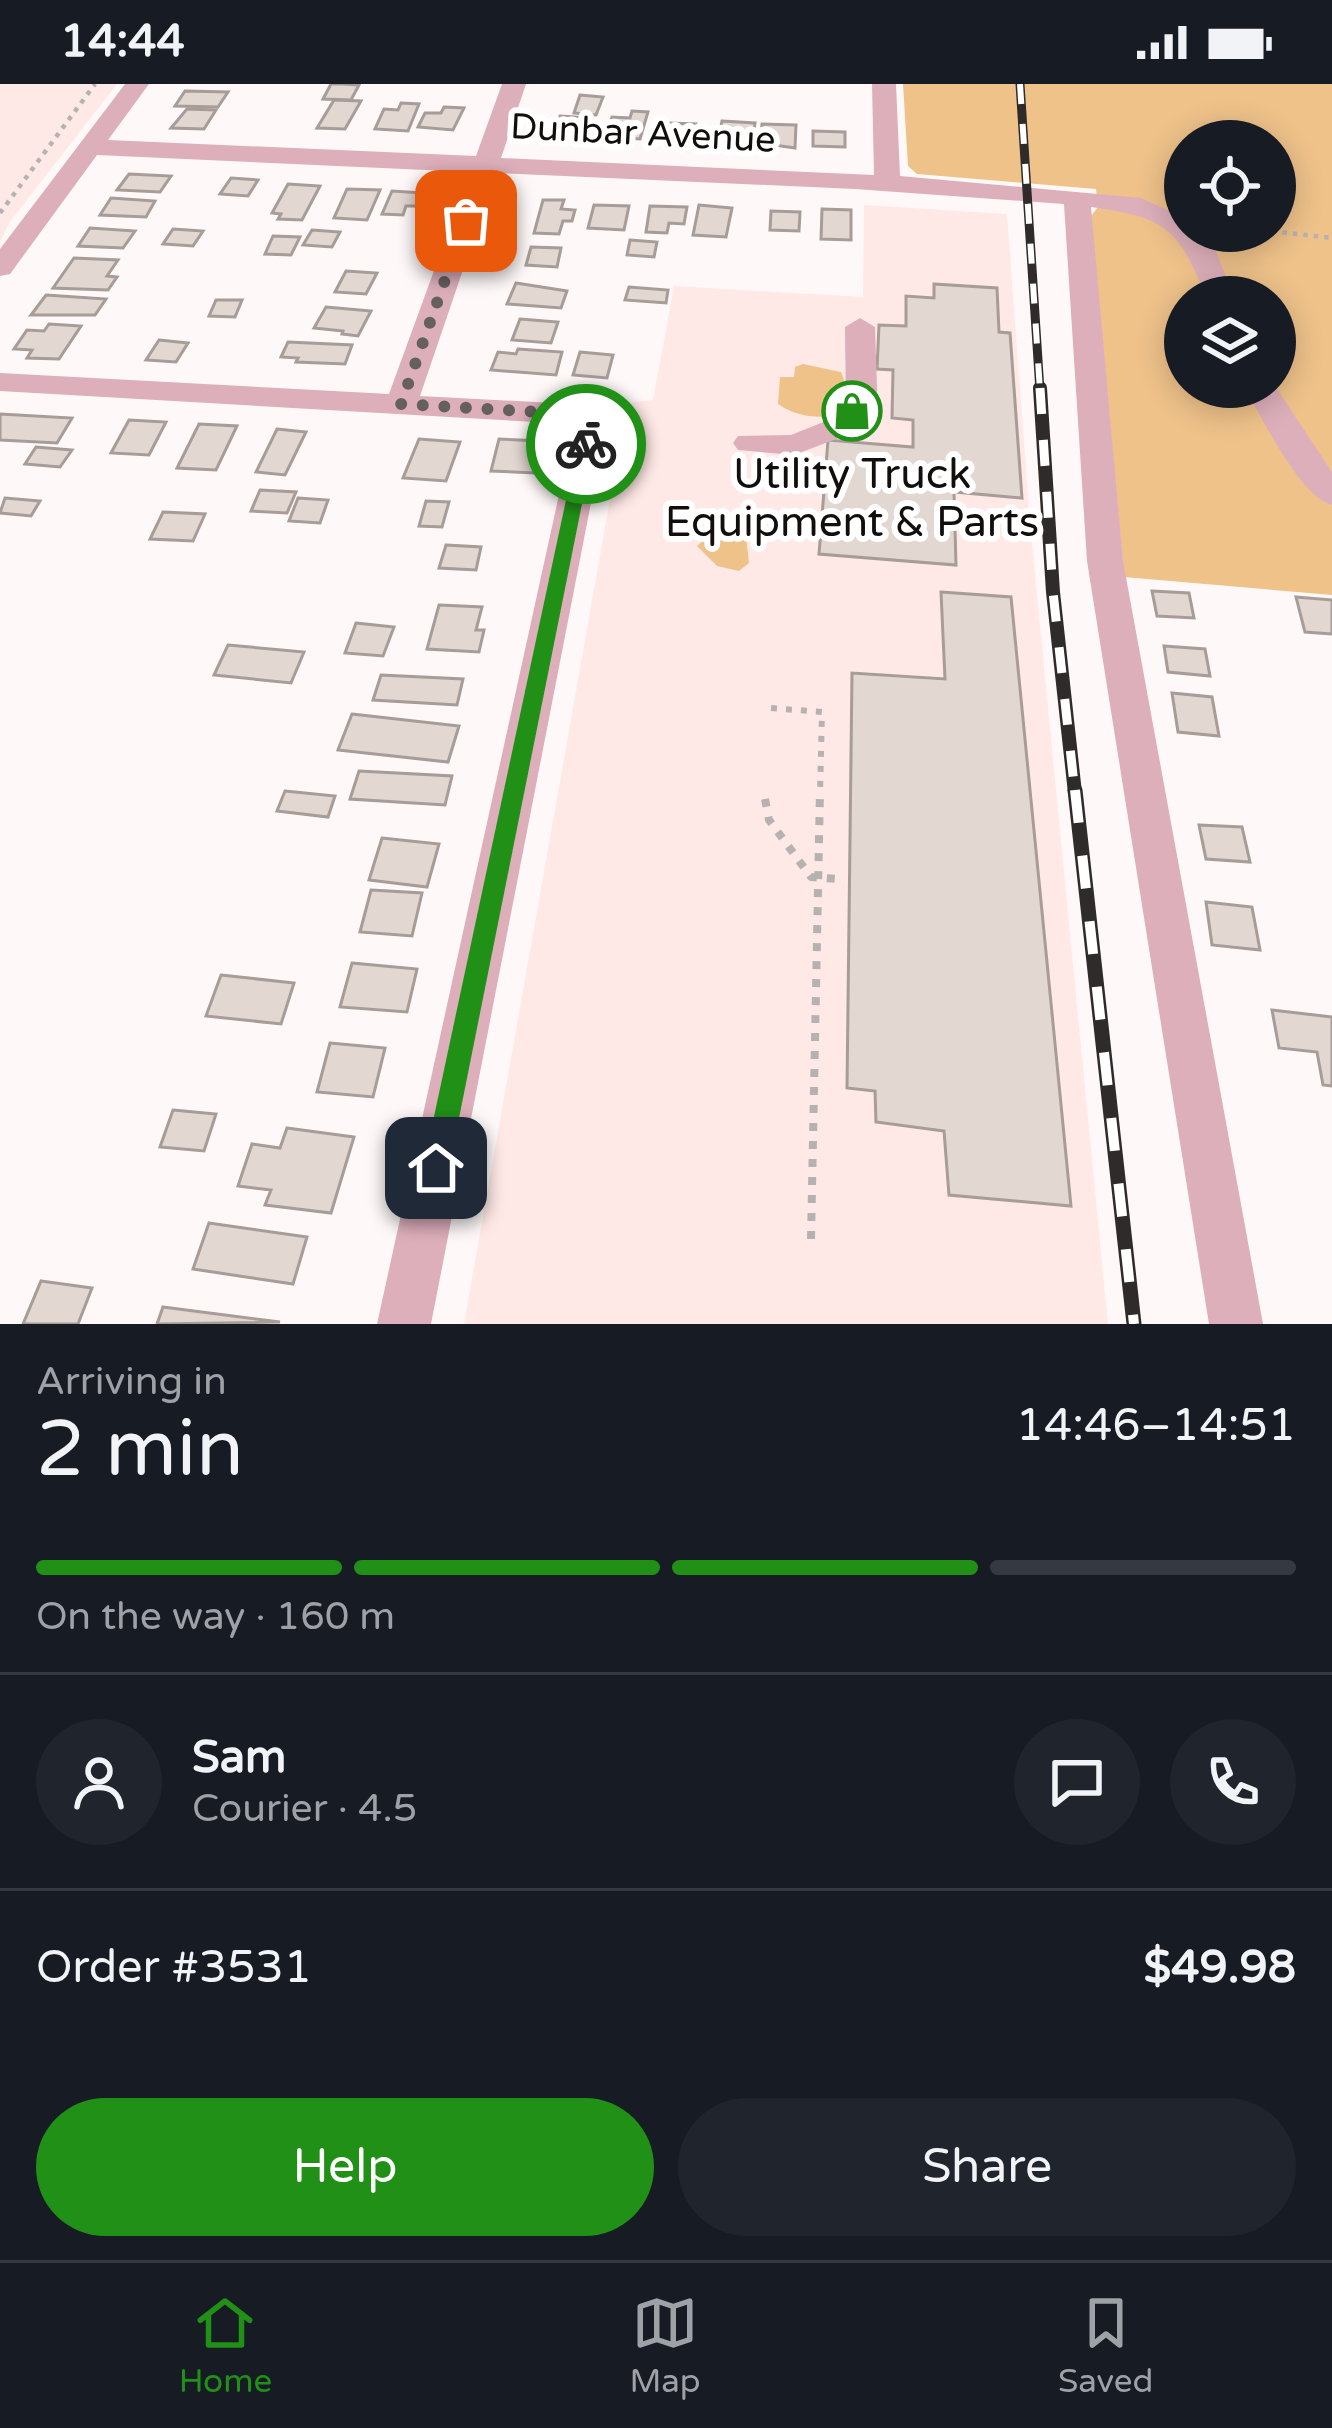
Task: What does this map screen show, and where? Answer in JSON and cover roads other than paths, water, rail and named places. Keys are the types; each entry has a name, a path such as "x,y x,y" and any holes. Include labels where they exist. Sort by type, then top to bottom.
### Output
{"street":[{"path":"1,265 137,84"},
{"path":"401,404 514,84"},
{"path":"884,84 887,183"},
{"name":"Dunbar Avenue","path":"91,147 887,183 1077,197 1141,206 1164,218"},
{"path":"1077,197 1105,561 1236,1324"},
{"path":"748,443 794,445 862,418 860,327"},
{"path":"0,382 575,417 589,431 404,1324"},
{"path":"1272,408 1297,450 1332,494"}],"railway":[{"path":"1020,84 1040,391"},
{"path":"1040,388 1053,592 1075,793"},
{"path":"1075,790 1134,1324"}],"place":[{"name":"Utility Truck Equipment & Parts","path":"852,411"}]}
